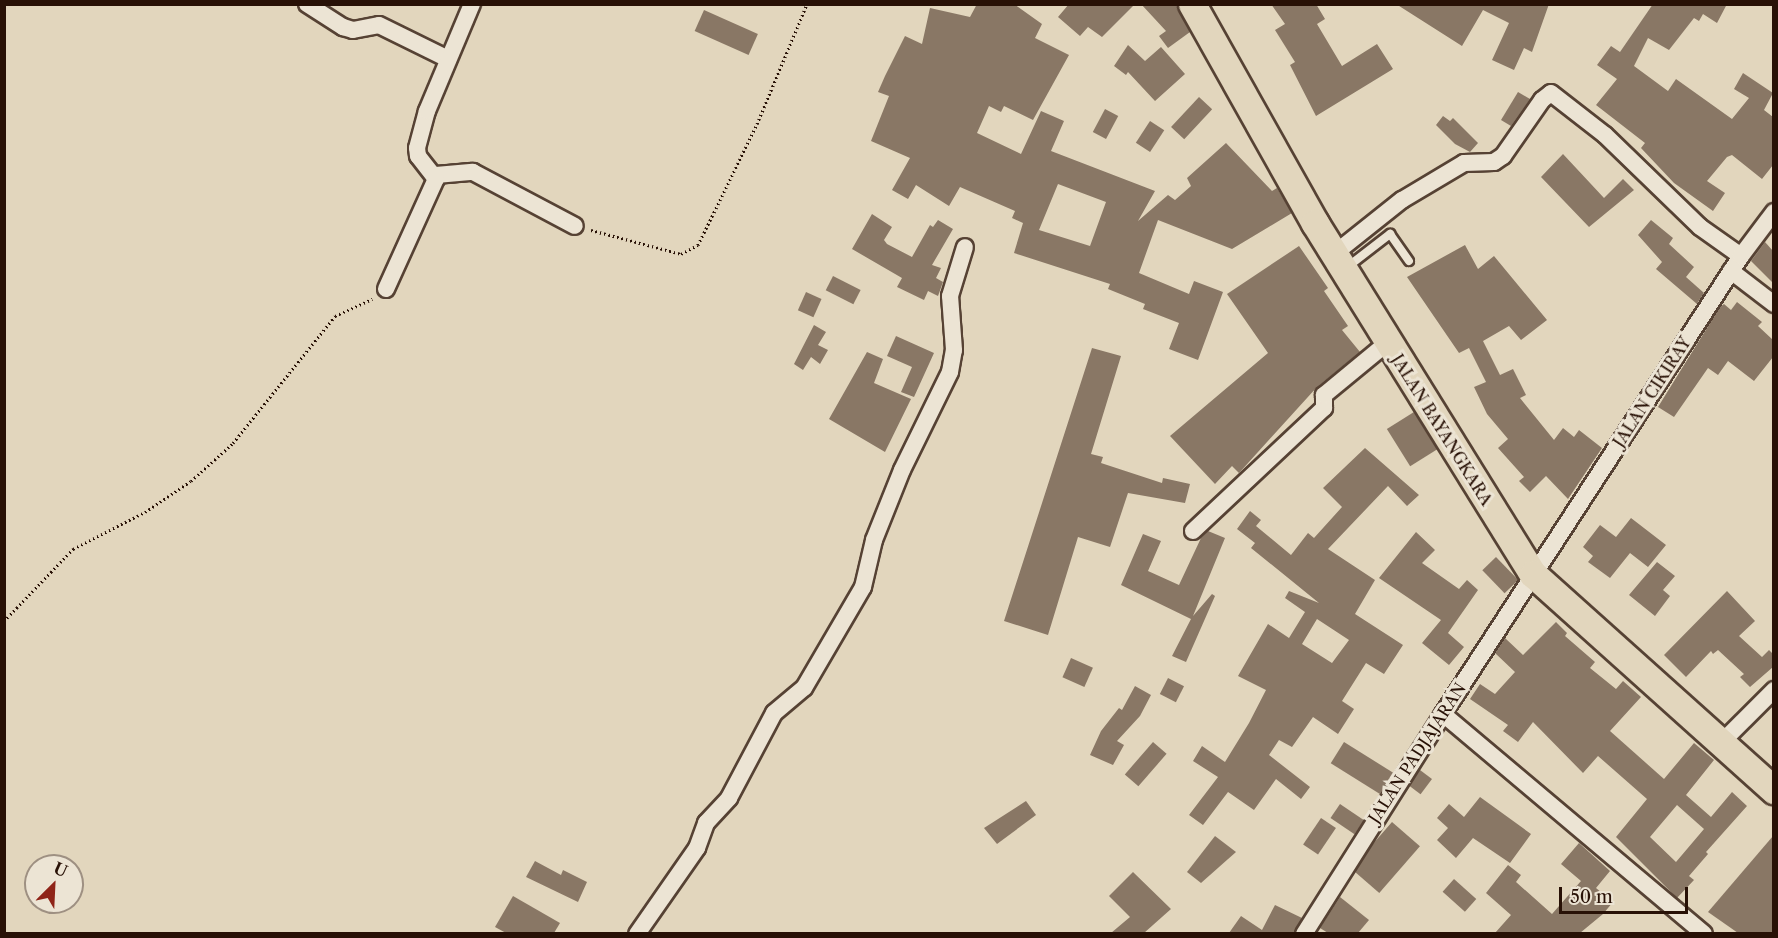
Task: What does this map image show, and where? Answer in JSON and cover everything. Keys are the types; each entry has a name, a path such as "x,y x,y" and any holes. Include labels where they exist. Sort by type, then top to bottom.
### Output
{"highway":[{"name":"JALAN BAYANGKARA","path":"1192,4 1387,344 1533,574 1773,790"}],"street":[{"path":"307,4 343,27 353,30 379,25 448,59"},
{"path":"436,175 418,156 417,148 448,59 472,4"},
{"path":"1339,262 1402,200 1464,163 1494,162 1503,156 1542,100 1551,93 1605,135 1700,226 1741,256"},
{"path":"436,175 472,172 575,226"},
{"path":"386,289 436,175"},
{"name":"JALAN CIKIRAY","path":"1533,574 1731,271 1773,212"},
{"path":"637,933 697,848 717,807 729,798 774,713 804,688 863,587 874,540 898,480 950,372 954,350 950,296 965,247"},
{"path":"1731,271 1773,304"},
{"path":"1193,531 1324,408 1324,395 1387,344"},
{"name":"JALAN PADJAJARAN","path":"1304,933 1533,574"},
{"path":"1721,743 1773,690"},
{"path":"1443,714 1704,933"}],"lane":[{"path":"1339,262 1390,234 1409,261"}],"path":[{"path":"575,226 681,254 698,245 757,124 807,4"},
{"path":"4,621 73,549 145,512 190,481 233,443 335,316 386,289"}],"building":[{"path":"977,4 1014,4 1042,24 1035,38 1069,55 1033,120 1004,106 1001,112 989,106 977,133 1021,154 1041,111 1064,121 1051,151 1155,191 1138,221 1168,195 1175,200 1191,186 1187,178 1226,143 1272,191 1277,188 1292,213 1232,249 1158,220 1139,273 1189,294 1194,281 1223,292 1198,360 1169,349 1179,323 1143,309 1145,304 1108,289 1110,284 1014,253 1023,223 1012,218 1015,211 960,187 949,206 916,185 908,199 892,190 910,158 871,141 889,96 878,92 885,76 905,36 922,44 930,8 970,17","holes":["1058,184 1106,202 1090,246 1039,230"]},
{"path":"1069,4 1135,4 1102,37 1088,27 1080,36 1058,17"},
{"path":"1141,4 1176,4 1190,32 1168,48 1159,36 1166,31"},
{"path":"1271,4 1316,4 1325,19 1317,24 1342,66 1377,44 1393,69 1316,116 1290,65 1295,62 1275,30 1285,24"},
{"path":"1396,4 1549,4 1532,52 1524,48 1514,70 1492,60 1509,23 1483,10 1462,46"},
{"path":"1653,4 1727,4 1717,23 1703,14 1699,21 1694,18 1669,50 1648,38 1634,66 1668,91 1676,79 1732,119 1749,98 1734,89 1743,73 1773,93 1764,110 1773,117 1773,165 1762,179 1732,155 1727,157 1707,181 1725,193 1713,211 1674,183 1641,148 1645,143 1596,105 1617,79 1597,65 1611,46 1620,52"},
{"path":"704,10 758,34 749,55 695,31"},
{"path":"1128,45 1145,61 1161,47 1185,74 1155,101 1128,72 1126,75 1114,66"},
{"path":"1518,92 1530,99 1511,126 1501,120"},
{"path":"1199,97 1212,109 1184,139 1171,127"},
{"path":"1105,109 1118,116 1106,139 1093,132"},
{"path":"1443,116 1450,121 1453,118 1478,143 1470,152 1455,144 1436,125"},
{"path":"1150,121 1164,130 1150,152 1136,143"},
{"path":"1563,154 1604,198 1623,179 1634,190 1589,227 1541,177"},
{"path":"872,214 892,227 884,240 887,244 912,257 930,225 933,227 938,220 953,229 932,265 941,268 936,278 943,282 938,296 928,291 924,300 897,287 902,278 852,249"},
{"path":"1651,220 1673,238 1669,244 1694,267 1686,277 1704,293 1697,304 1656,269 1662,262 1638,235"},
{"path":"1765,242 1773,251 1773,283 1751,261"},
{"path":"1465,245 1478,269 1494,256 1547,320 1521,340 1509,326 1483,341 1500,375 1513,369 1526,395 1520,398 1554,440 1563,428 1574,437 1579,430 1602,448 1568,499 1546,476 1530,492 1519,481 1524,477 1498,448 1508,439 1487,414 1474,387 1486,382 1469,348 1459,353 1407,277"},
{"path":"1299,246 1328,288 1324,291 1348,326 1342,330 1360,352 1317,387 1239,473 1232,466 1215,484 1170,436 1268,353 1227,294"},
{"path":"833,276 861,290 853,304 826,290"},
{"path":"806,292 822,299 813,317 798,310"},
{"path":"1737,302 1762,322 1758,326 1773,340 1773,357 1754,381 1728,361 1718,375 1708,368 1674,417 1658,407 1720,307 1724,304 1731,310"},
{"path":"814,325 826,332 818,345 828,350 820,364 811,357 803,370 794,364"},
{"path":"896,336 934,353 914,397 901,392 912,367 887,356"},
{"path":"1092,348 1121,356 1091,454 1103,457 1101,463 1162,483 1163,478 1190,484 1185,503 1128,493 1110,547 1078,537 1048,635 1004,621"},
{"path":"867,352 883,359 874,383 911,399 885,452 829,419"},
{"path":"1414,412 1437,449 1410,466 1387,429"},
{"path":"1365,448 1419,495 1407,506 1388,486 1328,549 1375,580 1355,614 1403,645 1384,674 1366,663 1342,701 1354,709 1338,734 1313,717 1292,747 1279,740 1269,755 1310,787 1301,799 1276,779 1254,810 1228,792 1203,825 1189,815 1218,777 1193,761 1202,746 1225,762 1249,723 1266,690 1238,676 1268,624 1289,638 1305,612 1285,598 1289,591 1319,603 1251,548 1255,543 1237,529 1250,511 1261,520 1256,526 1291,555 1308,533 1314,538 1342,507 1323,488","holes":["1317,619 1349,640 1332,663 1302,644"]},
{"path":"1631,518 1666,545 1648,567 1630,553 1610,578 1588,562 1593,556 1583,547 1600,525 1616,537"},
{"path":"1208,531 1225,538 1193,616 1212,594 1215,596 1186,662 1172,656 1191,619 1121,585 1143,534 1161,541 1148,571 1179,585 1201,538"},
{"path":"1416,532 1435,550 1422,563 1459,589 1467,580 1478,590 1448,633 1464,647 1449,665 1422,643 1441,620 1379,578"},
{"path":"1496,557 1518,580 1505,593 1482,570"},
{"path":"1657,562 1675,576 1663,590 1670,596 1655,616 1629,595"},
{"path":"1727,591 1755,621 1739,636 1762,657 1769,650 1773,654 1773,667 1750,687 1740,677 1744,674 1718,650 1713,654 1711,651 1686,677 1664,655"},
{"path":"1556,622 1567,633 1565,636 1595,662 1590,668 1616,689 1623,681 1641,697 1610,731 1664,779 1694,743 1714,760 1686,795 1711,817 1732,792 1747,806 1706,852 1708,854 1689,876 1694,880 1677,898 1616,837 1647,799 1598,756 1583,773 1533,722 1518,742 1503,731 1508,725 1470,699 1480,684 1495,694 1515,672 1495,653 1505,638 1523,655","holes":["1677,805 1704,829 1676,862 1650,837"]},
{"path":"1071,658 1093,668 1084,687 1062,677"},
{"path":"1168,678 1184,686 1176,702 1160,694"},
{"path":"1135,686 1151,695 1140,716 1117,741 1124,745 1113,765 1090,755 1101,731 1119,708 1122,710"},
{"path":"1153,742 1167,754 1138,786 1125,774"},
{"path":"1344,742 1393,773 1380,794 1331,763"},
{"path":"1420,770 1432,779 1421,794 1409,785"},
{"path":"1480,797 1531,834 1510,863 1473,838 1456,858 1437,840 1448,828 1437,818 1449,804 1464,817"},
{"path":"1026,801 1036,815 997,844 984,828"},
{"path":"1340,804 1364,820 1355,834 1330,818"},
{"path":"1321,818 1336,828 1318,855 1303,845"},
{"path":"1392,822 1420,846 1379,893 1351,869"},
{"path":"1215,836 1236,852 1201,883 1187,872"},
{"path":"1773,836 1773,933 1738,933 1708,912"},
{"path":"1579,843 1610,871 1596,888 1613,902 1603,914 1580,933 1495,933 1511,915 1486,893 1508,865 1521,875 1516,882 1552,914 1581,881 1561,864"},
{"path":"535,861 561,875 563,870 587,882 578,902 526,877"},
{"path":"1133,872 1171,909 1144,933 1111,933 1130,917 1109,896"},
{"path":"1454,879 1476,899 1465,912 1443,892"},
{"path":"513,896 560,923 554,933 506,933 495,927"},
{"path":"1340,897 1369,920 1358,933 1328,933 1320,928"},
{"path":"1275,905 1302,918 1294,933 1229,933 1241,916 1262,930"}]}
